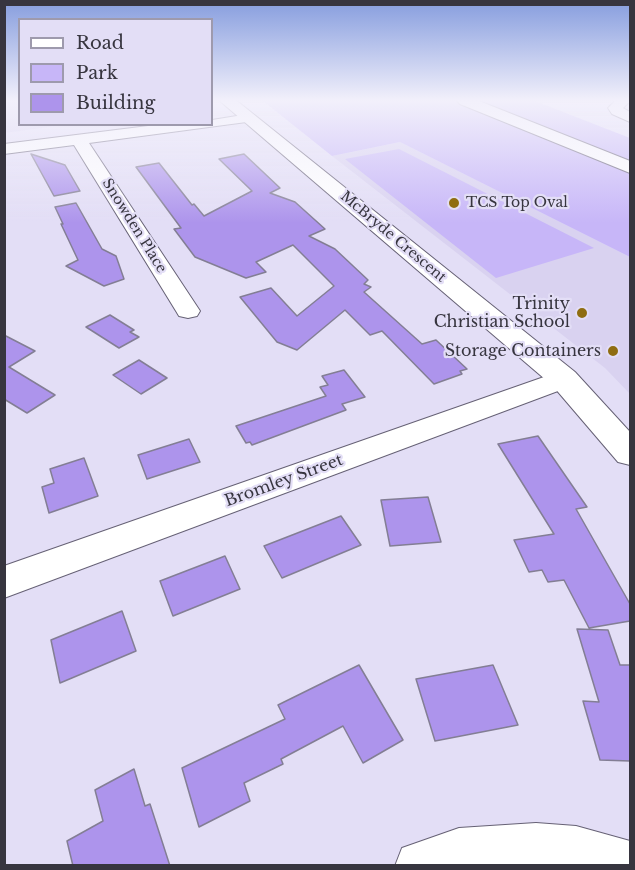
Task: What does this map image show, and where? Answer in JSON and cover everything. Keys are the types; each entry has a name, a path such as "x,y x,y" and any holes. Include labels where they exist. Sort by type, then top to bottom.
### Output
{"street":[{"path":"4,149 74,142"},
{"name":"Snowden Place","path":"80,142 188,311"},
{"name":"McBryde Crescent","path":"278,142 564,379 630,453"},
{"path":"566,142 630,167"},
{"name":"Bromley Street","path":"4,582 564,379"},
{"path":"420,866 459,853 536,848 576,851 630,866"}],"shaded area":[{"name":"Trinity Christian School","path":"400,142 630,257 630,394 605,368 332,156"}],"green space":[{"path":"314,142 630,142 630,257 400,142 332,156"},
{"name":"TCS Top Oval","path":"399,149 594,248 496,278 345,159"}],"building":[{"path":"31,154 65,165 80,191 54,196"},
{"path":"244,154 280,188 270,193 295,202 325,229 309,236 335,249 368,280 364,284 371,287 364,292 422,344 436,340 467,369 460,371 462,374 434,384 382,331 370,335 345,310 297,350 277,342 240,297 271,288 297,316 334,286 293,245 256,262 266,272 246,278 195,257 174,229 181,228 136,167 159,163 192,205 194,204 204,216 252,191 219,159"},
{"path":"76,203 102,249 116,256 124,279 104,286 66,266 78,260 55,207"},
{"path":"110,315 134,330 130,332 139,337 119,348 86,327"},
{"path":"4,335 35,351 9,367 55,395 27,413 4,399"},
{"path":"139,360 167,378 141,394 113,375"},
{"path":"344,370 365,397 342,404 346,410 252,445 250,442 246,443 236,426 326,396 320,387 328,385 322,376"},
{"path":"538,436 587,507 576,509 630,604 630,621 589,628 564,580 548,582 542,570 529,572 514,540 554,534 498,444"},
{"path":"189,439 200,462 147,479 138,455"},
{"path":"84,458 98,496 49,513 42,487 54,483 50,469"},
{"path":"428,497 441,542 390,546 381,500"},
{"path":"341,516 361,545 282,578 264,546"},
{"path":"225,556 240,589 173,616 160,581"},
{"path":"122,611 136,651 60,683 51,640"},
{"path":"577,629 608,630 620,665 630,665 630,761 600,760 583,701 599,702"},
{"path":"359,665 403,740 363,763 343,726 281,759 283,764 244,783 250,801 199,827 182,768 285,719 278,705"},
{"path":"493,665 518,725 435,741 416,679"},
{"path":"134,769 145,806 150,804 170,866 73,866 67,841 103,821 95,790"}],"place":[{"name":"TCS Top Oval","path":"454,203"},
{"name":"Trinity Christian School","path":"582,313"},
{"name":"Storage Containers","path":"613,351"}]}
